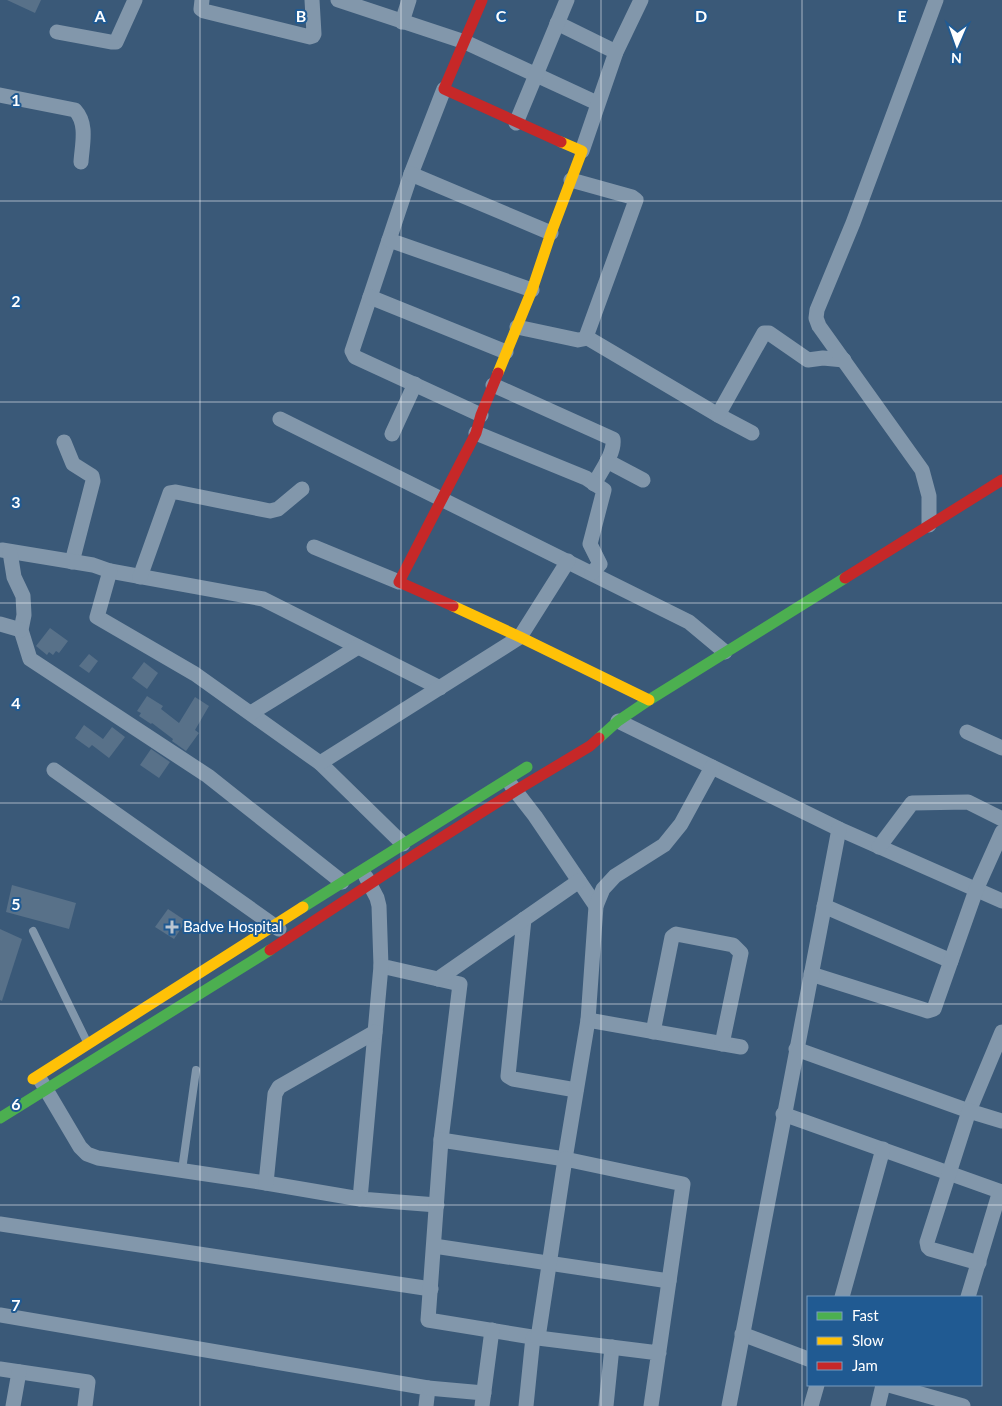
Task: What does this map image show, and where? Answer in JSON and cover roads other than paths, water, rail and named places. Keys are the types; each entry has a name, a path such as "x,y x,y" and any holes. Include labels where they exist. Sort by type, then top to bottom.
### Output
{"main road":[{"path":"482,0 444,89 582,152 551,233 532,290 493,384 476,433 398,582 649,700"},
{"path":"23,1086 403,844 511,785 590,746 614,723 649,700 1002,480"},
{"path":"588,732 614,723"},
{"path":"0,1118 291,937 511,785 533,763"}],"street":[{"path":"58,32 116,42 135,0"},
{"path":"202,0 201,9 204,11 310,37 314,34 312,0"},
{"path":"402,22 409,0"},
{"path":"516,123 567,0"},
{"path":"582,152 597,103 616,52 641,0"},
{"path":"929,525 929,496 922,470 819,326 816,318 817,310 853,222 936,0"},
{"path":"347,2 465,42 597,103"},
{"path":"556,23 616,52"},
{"path":"444,89 411,174 352,348 352,354 481,415"},
{"path":"0,95 75,110 80,116 83,126 81,162"},
{"path":"411,174 551,233"},
{"path":"517,326 578,340 586,337 636,200 632,197 571,180"},
{"path":"389,240 532,290"},
{"path":"370,297 506,352"},
{"path":"718,415 764,334 769,334 808,360 823,358 844,360"},
{"path":"586,337 752,433"},
{"path":"392,434 415,384"},
{"path":"493,384 611,437 614,444 594,484"},
{"path":"280,419 689,622 725,652"},
{"path":"476,433 586,478 604,490 590,544 600,564 592,573"},
{"path":"64,442 73,464 92,476 93,481 72,562"},
{"path":"607,461 643,480"},
{"path":"140,576 170,493 176,492 270,511 278,509 302,489"},
{"path":"314,547 398,582"},
{"path":"342,882 208,776 30,659 21,630 24,615 23,596 14,578 5,551 93,565 110,571 263,599 440,688"},
{"path":"320,763 520,638 568,561"},
{"path":"110,571 97,618 195,674 320,763 403,844"},
{"path":"0,624 21,630"},
{"path":"250,714 358,647"},
{"path":"614,723 712,767 839,829 1002,901"},
{"path":"967,732 1002,748"},
{"path":"526,1406 564,1159 588,1020 596,906 603,889 615,876 664,845 681,824 712,767"},
{"path":"54,770 291,937"},
{"path":"511,785 535,816 596,906"},
{"path":"879,847 912,803 968,802 1002,818"},
{"path":"729,1406 783,1114 839,829"},
{"path":"812,974 931,1011 936,1007 976,890 1002,832"},
{"path":"360,1199 380,966 379,906 370,884 361,870"},
{"path":"438,979 579,881"},
{"path":"824,906 951,961"},
{"path":"524,919 508,1076 513,1079 576,1090"},
{"path":"652,1032 672,937 676,934 733,945 740,953 722,1044"},
{"path":"380,966 460,984 441,1140 428,1320 536,1337 659,1353"},
{"path":"588,1020 741,1047"},
{"path":"266,1183 275,1094 279,1087 375,1032"},
{"path":"979,1262 928,1247 927,1242 969,1111 1000,1041"},
{"path":"796,1049 1002,1121"},
{"path":"38,1076 73,1138 87,1154 98,1158 360,1199 437,1204"},
{"path":"783,1114 998,1191 999,1193 968,1296"},
{"path":"441,1140 564,1159 683,1184 652,1406"},
{"path":"847,1296 883,1150"},
{"path":"0,1224 431,1289"},
{"path":"434,1246 669,1281"},
{"path":"0,1315 483,1399 492,1330"},
{"path":"742,1334 807,1359"},
{"path":"606,1406 612,1347"},
{"path":"0,1369 88,1382 85,1406"},
{"path":"12,1406 19,1372"},
{"path":"811,1406 817,1386"},
{"path":"878,1406 883,1386"},
{"path":"897,1386 944,1392 963,1406"},
{"path":"426,1406 428,1388"}],"lane":[{"path":"33,931 88,1044"},
{"path":"182,1170 196,1070"}],"place":[{"name":"Badve Hospital","path":"172,927"}]}
